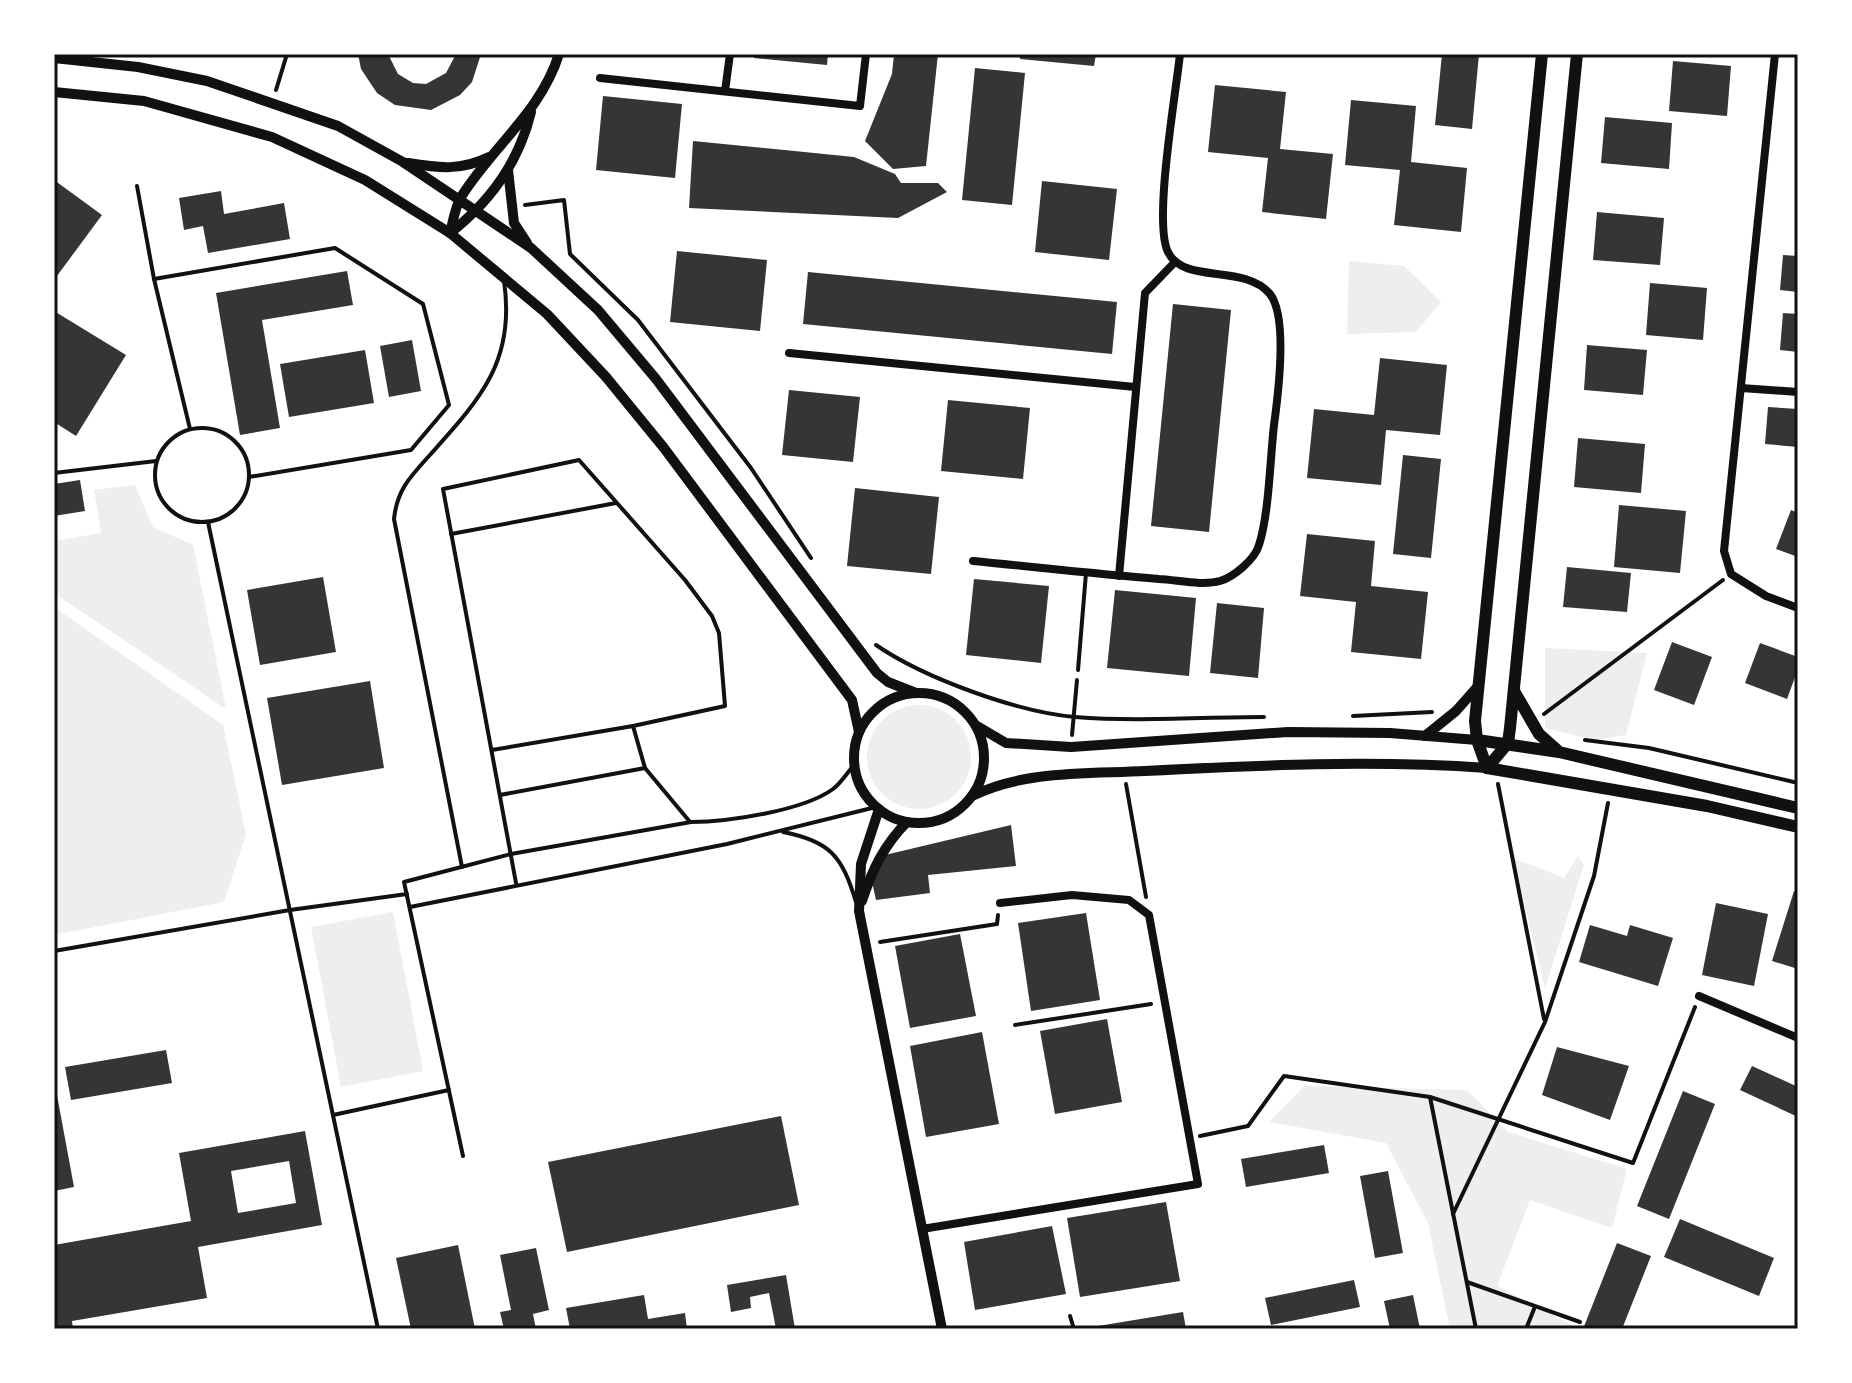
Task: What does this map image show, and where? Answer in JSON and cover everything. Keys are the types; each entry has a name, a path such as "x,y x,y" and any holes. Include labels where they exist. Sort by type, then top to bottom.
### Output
{"main road":[{"path":"1491,769 1477,740 1479,685 1542,54"},
{"path":"1491,769 1508,743 1577,54"},
{"path":"1514,691 1532,723 1559,752"},
{"path":"1477,740 1559,752 1798,808"},
{"path":"1491,769 1611,788 1798,827"}],"street":[{"path":"450,233 459,200 513,128 532,110 550,83 559,54"},
{"path":"725,91 730,54"},
{"path":"600,78 860,106 866,54"},
{"path":"973,561 1119,576 1220,581 1244,567 1259,547 1275,419 1280,318 1270,295 1257,283 1238,276 1187,269 1175,262 1167,251 1162,218 1180,54"},
{"path":"1775,54 1724,551 1731,574 1766,596 1798,608"},
{"path":"54,58 138,67 207,81 338,126 403,162 531,248 598,310 656,379 877,673 888,682 916,693 951,701 977,726 1006,743 1071,747 1288,732 1477,740"},
{"path":"54,92 144,101 272,137 365,180 450,233 547,314 606,377 664,448 852,700 859,732 854,765 864,793 878,808 907,822 944,818 972,796 1020,778 1321,762 1404,762 1491,769"},
{"path":"450,233 478,212 508,170 524,144 532,110"},
{"path":"403,162 446,170 474,165 495,154"},
{"path":"508,170 514,223 531,248"},
{"path":"1119,576 1145,293 1175,262"},
{"path":"789,353 1135,387"},
{"path":"1741,388 1798,392"},
{"path":"1425,736 1456,711 1479,685"},
{"path":"859,732 882,704 916,693"},
{"path":"972,796 984,762 977,726"},
{"path":"878,808 861,864 859,911 942,1329"},
{"path":"859,911 871,872 889,841 907,822"},
{"path":"922,1229 1198,1184 1149,915 1129,900 1072,895 1000,903"},
{"path":"1699,996 1798,1038"}],"lane":[{"path":"137,186 154,279 190,429"},
{"path":"154,279 335,248 423,304 449,405 411,450 249,477"},
{"path":"462,867 394,519 396,496 406,480 475,405 495,371 507,318 504,279"},
{"path":"204,428 232,438 248,462 246,493 237,507 224,517 208,522 178,516 166,506 157,492 156,461 175,436 190,429 204,428"},
{"path":"492,750 633,726 725,706 719,633 712,616 579,460 443,489 516,883"},
{"path":"54,473 156,461"},
{"path":"451,534 616,503"},
{"path":"208,522 378,1329"},
{"path":"1078,670 1087,572"},
{"path":"633,726 645,768 691,822"},
{"path":"463,1156 404,882 511,854 691,822 716,822 812,799 833,789 854,765"},
{"path":"500,795 645,768"},
{"path":"410,907 516,883 780,832 878,808"},
{"path":"780,832 813,838 831,850 848,876 859,911"},
{"path":"54,951 290,910 407,894"},
{"path":"333,1115 449,1090"}],"path":[{"path":"271,103 287,54"},
{"path":"1532,723 1731,574"},
{"path":"1071,747 1078,670"},
{"path":"1491,769 1545,1022"},
{"path":"1124,772 1149,915"},
{"path":"1453,1214 1545,1022 1594,876 1611,788"},
{"path":"866,944 997,924"},
{"path":"1190,1138 1248,1126 1284,1076 1430,1097 1633,1163 1699,996"},
{"path":"1015,1025 1166,1001"},
{"path":"1430,1097 1476,1329"},
{"path":"1467,1282 1580,1322"},
{"path":"1526,1329 1535,1308"},
{"path":"1070,1316 1074,1329"}],"shaded area":[{"path":"1349,261 1404,266 1441,302 1416,332 1347,334"},
{"path":"135,485 153,527 193,545 226,709 54,593 54,541 101,533 94,490"},
{"path":"54,607 223,725 246,834 224,902 54,935"},
{"path":"1545,648 1647,653 1626,735 1595,740 1545,728"},
{"path":"919,705 939,709 956,720 967,737 971,757 967,777 956,794 939,805 919,809 899,805 882,794 871,777 867,757 871,737 882,720 899,709"},
{"path":"1578,856 1584,865 1545,988 1513,858 1564,878"},
{"path":"393,912 423,1071 341,1087 311,927"},
{"path":"1304,1086 1467,1090 1508,1132 1627,1169 1612,1228 1530,1200 1497,1286 1579,1329 1450,1329 1428,1223 1386,1143 1269,1122"}],"building":[{"path":"358,54 388,54 398,74 413,83 426,84 446,73 456,54 481,54 472,82 460,95 431,110 395,105 377,93 361,69"},
{"path":"754,54 828,54 827,65 754,58"},
{"path":"894,54 938,54 926,166 893,169 865,141 892,74"},
{"path":"1020,54 1096,54 1094,66 1020,59"},
{"path":"1442,54 1479,54 1472,129 1435,125"},
{"path":"1673,61 1731,66 1727,116 1669,111"},
{"path":"975,68 1025,73 1012,205 962,200"},
{"path":"1215,85 1286,92 1280,149 1333,154 1326,219 1262,212 1268,158 1208,152"},
{"path":"603,96 682,104 675,178 596,170"},
{"path":"1351,100 1416,106 1411,162 1467,168 1461,232 1394,225 1400,170 1345,165"},
{"path":"1605,117 1672,123 1669,169 1601,163"},
{"path":"693,141 854,157 895,174 901,183 938,183 947,192 898,218 689,208"},
{"path":"54,180 102,215 54,280"},
{"path":"1042,181 1117,189 1109,260 1035,252"},
{"path":"221,191 224,214 284,203 290,239 208,253 203,226 184,230 179,198"},
{"path":"1597,212 1664,218 1660,265 1593,260"},
{"path":"677,251 767,260 760,331 670,322"},
{"path":"1783,255 1798,256 1798,292 1780,290"},
{"path":"347,271 353,305 262,320 280,428 240,435 216,293"},
{"path":"808,272 1117,302 1112,354 803,324"},
{"path":"1650,283 1707,288 1703,340 1646,335"},
{"path":"1173,304 1231,310 1209,532 1151,526"},
{"path":"54,311 126,355 76,436 54,422"},
{"path":"1783,313 1798,314 1798,352 1780,350"},
{"path":"412,340 421,391 389,397 380,346"},
{"path":"1587,345 1647,350 1643,395 1584,390"},
{"path":"365,350 374,403 289,417 280,364"},
{"path":"1380,358 1447,365 1440,435 1386,430 1381,485 1307,478 1314,409 1374,415"},
{"path":"789,390 860,397 853,462 782,455"},
{"path":"948,400 1030,408 1023,479 941,471"},
{"path":"1768,407 1798,409 1798,447 1765,444"},
{"path":"1578,438 1645,444 1641,493 1574,487"},
{"path":"1403,455 1441,459 1431,558 1393,554"},
{"path":"80,480 85,511 54,516 54,484"},
{"path":"855,488 939,497 931,574 847,566"},
{"path":"1619,505 1686,511 1680,573 1614,567"},
{"path":"1791,510 1798,513 1798,557 1776,549"},
{"path":"1307,534 1375,541 1371,586 1428,592 1421,659 1351,652 1356,602 1300,596"},
{"path":"1567,567 1631,573 1627,612 1563,607"},
{"path":"323,577 336,652 260,665 247,590"},
{"path":"974,579 1049,586 1041,663 966,655"},
{"path":"1115,590 1196,598 1189,676 1107,668"},
{"path":"1217,603 1264,608 1258,678 1210,673"},
{"path":"1672,642 1712,657 1694,705 1654,690"},
{"path":"1760,643 1798,657 1798,669 1787,699 1745,683"},
{"path":"370,681 384,768 282,785 267,698"},
{"path":"1011,825 1016,866 928,875 930,893 876,900 871,877 885,855"},
{"path":"1794,891 1798,893 1798,969 1772,961"},
{"path":"1716,903 1768,914 1754,986 1702,975"},
{"path":"1086,913 1100,1000 1031,1011 1018,923"},
{"path":"1590,925 1627,936 1630,925 1673,938 1658,986 1579,962"},
{"path":"960,934 976,1016 910,1028 895,946"},
{"path":"1107,1019 1122,1102 1055,1114 1040,1031"},
{"path":"982,1032 999,1124 926,1137 910,1046"},
{"path":"1557,1047 1629,1066 1610,1120 1542,1095"},
{"path":"166,1050 172,1083 71,1100 65,1067"},
{"path":"1752,1066 1798,1087 1798,1117 1740,1090"},
{"path":"54,1079 74,1187 54,1191"},
{"path":"1683,1091 1715,1104 1669,1219 1637,1206"},
{"path":"781,1116 799,1205 567,1252 548,1162"},
{"path":"305,1131 322,1225 198,1247 207,1298 72,1321 73,1329 54,1329 54,1245 191,1221 179,1153","holes":["289,1161 296,1203 238,1213 231,1171"]},
{"path":"1324,1145 1329,1173 1246,1187 1241,1159"},
{"path":"1388,1171 1403,1253 1375,1258 1360,1176"},
{"path":"1166,1202 1180,1281 1080,1297 1067,1218"},
{"path":"1680,1219 1774,1258 1759,1296 1664,1257"},
{"path":"1052,1226 1066,1294 975,1310 964,1242"},
{"path":"1617,1243 1651,1256 1622,1329 1583,1329"},
{"path":"458,1245 475,1329 411,1329 396,1258"},
{"path":"536,1248 549,1310 533,1314 536,1329 504,1329 500,1312 511,1310 500,1255"},
{"path":"786,1275 795,1329 776,1329 769,1293 750,1297 751,1308 731,1312 727,1285"},
{"path":"1354,1280 1360,1307 1271,1325 1265,1298"},
{"path":"644,1295 648,1319 685,1313 687,1329 570,1329 566,1308"},
{"path":"1413,1295 1420,1329 1390,1329 1384,1301"},
{"path":"1183,1312 1186,1329 1098,1329 1098,1326"}]}
